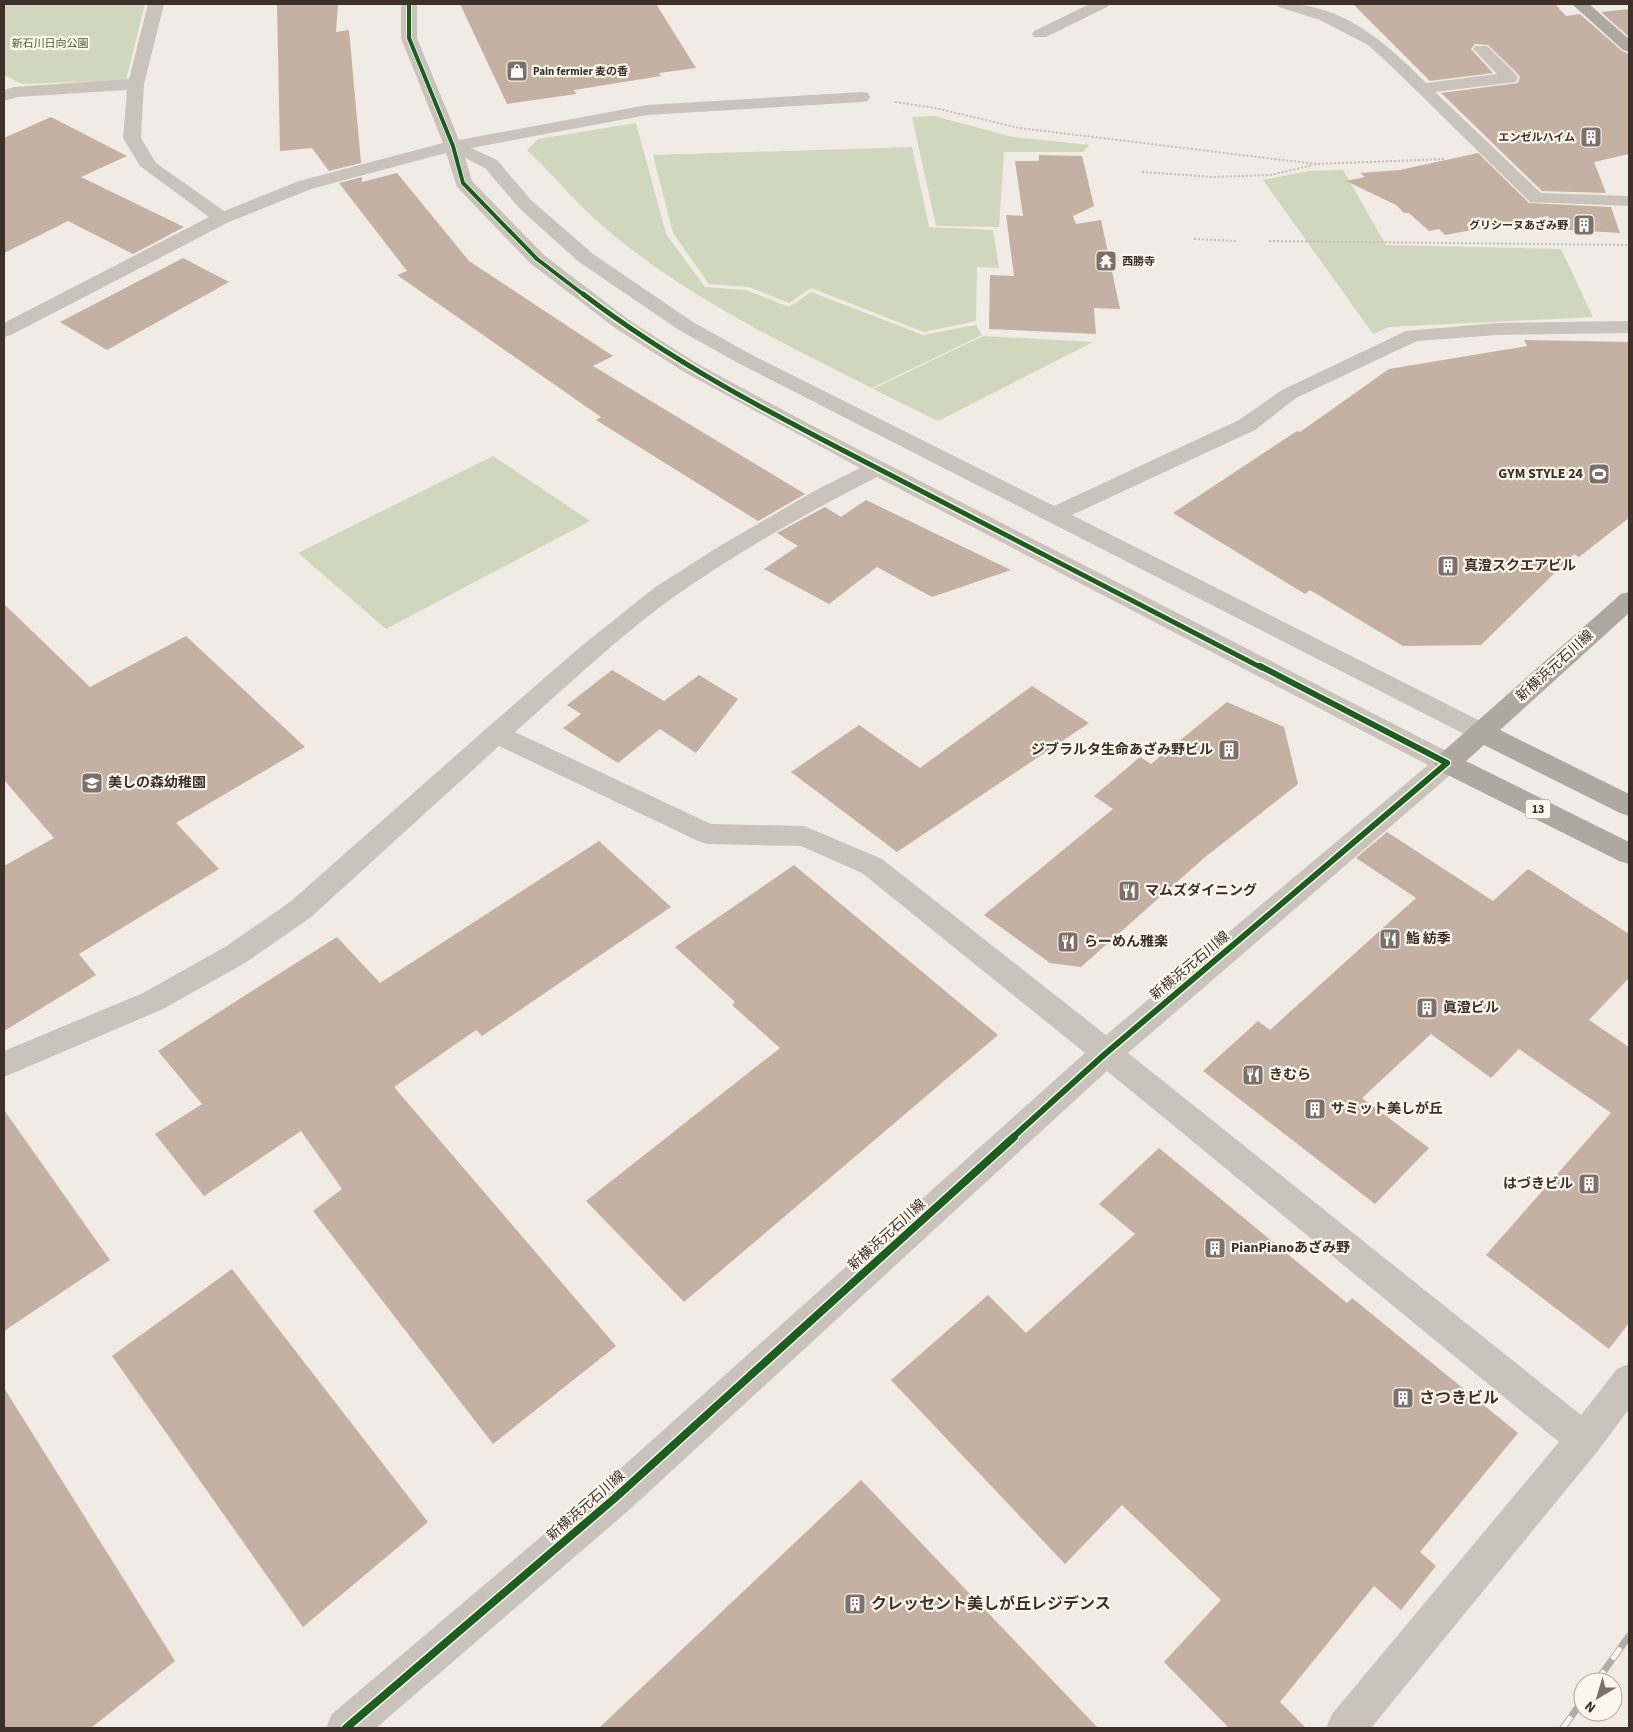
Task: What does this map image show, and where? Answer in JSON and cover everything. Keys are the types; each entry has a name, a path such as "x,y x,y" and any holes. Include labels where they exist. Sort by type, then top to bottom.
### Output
{"main road":[{"path":"1580,4 1629,47"},
{"name":"新横浜元石川線","path":"1448,763 1629,600"},
{"path":"1481,732 1629,806"},
{"name":"13","path":"1448,763 1629,854"}],"street":[{"path":"156,4 136,84 132,138 149,166 222,218"},
{"path":"409,4 409,38 453,146 463,183 537,259 614,318 691,368 876,469 1448,763"},
{"path":"1040,34 1102,4"},
{"path":"1284,4 1316,7 1388,52 1492,158 1536,198 1629,201"},
{"path":"1423,88 1510,78 1481,49"},
{"path":"7,91 136,84"},
{"path":"4,331 222,218 305,185 453,146 647,110 862,97"},
{"path":"453,146 491,164 525,204 586,258 686,326 744,359 1481,732"},
{"path":"1054,516 1247,426 1289,394 1414,336 1497,329 1629,327"},
{"path":"4,1064 153,1001 235,955 300,910 496,734 588,654 662,594 726,552 824,495 876,469"},
{"path":"496,734 708,834 804,836 872,866 1584,1440"},
{"name":"新横浜元石川線","path":"346,1728 615,1498 1105,1054 1448,763"},
{"path":"1346,1728 1584,1440 1629,1381"}],"path":[{"path":"862,97 934,108 1018,128 1316,164 1492,158"},
{"path":"1142,172 1213,177 1270,175 1316,164"},
{"path":"1194,239 1238,241"},
{"path":"1269,241 1629,245"}],"green space":[{"name":"新石川日向公園","path":"4,4 145,4 126,80 22,84 4,75"},
{"path":"934,116 1013,137 1089,145 1083,152 1004,152 999,227 936,226 912,117"},
{"path":"636,123 666,234 705,287 746,290 789,307 811,292 923,335 976,325 982,335 872,388 767,335 700,296 667,275 605,228 527,150 538,139"},
{"path":"912,147 929,227 993,230 999,268 977,267 976,321 924,332 811,288 789,303 749,287 709,284 673,233 653,155"},
{"path":"1343,170 1386,245 1561,249 1593,317 1389,327 1373,334 1263,180 1309,171"},
{"path":"983,336 1093,342 938,421 873,389"},
{"path":"493,456 590,521 386,629 298,553"}],"building":[{"path":"277,4 338,4 336,32 349,30 361,163 329,171 312,148 280,151"},
{"path":"460,4 656,4 696,68 659,73 661,76 574,90 576,94 507,104"},
{"path":"1353,4 1555,4 1566,16 1580,14 1622,51 1629,54 1629,154 1594,162 1606,193 1542,191 1441,93 1518,83 1520,77 1517,73 1488,45 1475,44 1471,49 1493,73 1430,81"},
{"path":"1629,9 1629,37 1601,12"},
{"path":"51,117 127,156 81,177 184,227 133,254 68,221 4,253 4,138"},
{"path":"1478,153 1529,203 1611,207 1620,233 1553,229 1548,216 1445,235 1439,229 1429,231 1409,213 1404,213 1396,205 1346,181 1365,177 1360,173 1400,170"},
{"path":"1039,155 1082,156 1094,206 1073,216 1076,224 1101,220 1120,309 1094,308 1096,334 989,329 990,275 1014,276 1006,215 1023,216 1015,161 1039,161"},
{"path":"397,173 469,261 613,356 593,366 805,494 758,521 596,420 601,417 397,275 407,271 339,183 362,177 362,182"},
{"path":"183,258 229,282 107,350 60,322"},
{"path":"1524,340 1629,342 1629,518 1579,557 1574,554 1481,645 1403,646 1310,590 1305,594 1173,513 1297,431 1300,432 1389,369 1527,346"},
{"path":"866,500 1011,570 932,597 877,567 829,604 764,569 798,546 777,533 825,507 841,517"},
{"path":"4,604 90,687 186,636 305,747 176,823 219,869 79,954 96,975 4,1031 4,866 54,838 4,780"},
{"path":"612,670 664,701 699,675 738,699 696,753 660,729 618,763 563,728 581,714 567,705"},
{"path":"1032,686 1089,723 897,852 791,772 859,725 920,768"},
{"path":"1227,702 1284,727 1298,784 1204,858 1081,967 1050,963 984,915 1113,809 1094,796 1140,757 1151,764"},
{"path":"1387,832 1493,901 1528,869 1629,934 1629,978 1589,1020 1629,1047 1629,1323 1609,1349 1486,1255 1611,1113 1519,1049 1491,1078 1431,1034 1362,1098 1429,1148 1375,1204 1203,1071 1258,1021 1270,1030 1416,898 1356,858"},
{"path":"599,841 671,907 482,1036 476,1030 394,1087 616,1346 493,1444 313,1211 342,1189 301,1131 204,1196 155,1134 202,1104 158,1051 337,937 380,983"},
{"path":"794,865 998,1035 684,1302 586,1201 780,1048 732,1005 735,1002 675,947"},
{"path":"4,1110 110,1260 4,1331"},
{"path":"1159,1148 1347,1303 1352,1298 1518,1433 1420,1552 1436,1566 1401,1610 1374,1586 1280,1702 1306,1728 1229,1728 1164,1662 1221,1600 1122,1505 1065,1564 891,1380 988,1295 1026,1333 1135,1234 1099,1204"},
{"path":"232,1269 428,1522 303,1627 112,1356"},
{"path":"4,1388 175,1661 91,1728 4,1728"},
{"name":"クレッセント美しが丘レジデンス","path":"861,1480 1098,1728 599,1728"}],"railway":[{"path":"1603,1672 1629,1636"},
{"path":"1563,1728 1573,1714"}],"cycle path":[{"path":"346,1728 615,1498 1105,1054 1447,763 801,429 691,368 622,324 537,259 463,183 453,146 409,38 409,4"}],"place":[{"name":"Pain fermier 麦の香","path":"517,71"},
{"name":"エンゼルハイム","path":"1591,137"},
{"name":"グリシーヌあざみ野","path":"1584,225"},
{"name":"西勝寺","path":"1106,261"},
{"name":"GYM STYLE 24","path":"1599,474"},
{"name":"真澄スクエアビル","path":"1448,566"},
{"name":"ジブラルタ生命あざみ野ビル","path":"1229,750"},
{"name":"美しの森幼稚園","path":"92,783"},
{"name":"マムズダイニング","path":"1129,891"},
{"name":"鮨 紡季","path":"1390,939"},
{"name":"らーめん雅楽","path":"1068,942"},
{"name":"眞澄ビル","path":"1427,1008"},
{"name":"きむら","path":"1253,1075"},
{"name":"サミット美しが丘","path":"1315,1109"},
{"name":"はづきビル","path":"1589,1184"},
{"name":"PianPianoあざみ野","path":"1215,1248"},
{"name":"さつきビル","path":"1403,1398"},
{"name":"クレッセント美しが丘レジデンス","path":"855,1604"}]}
